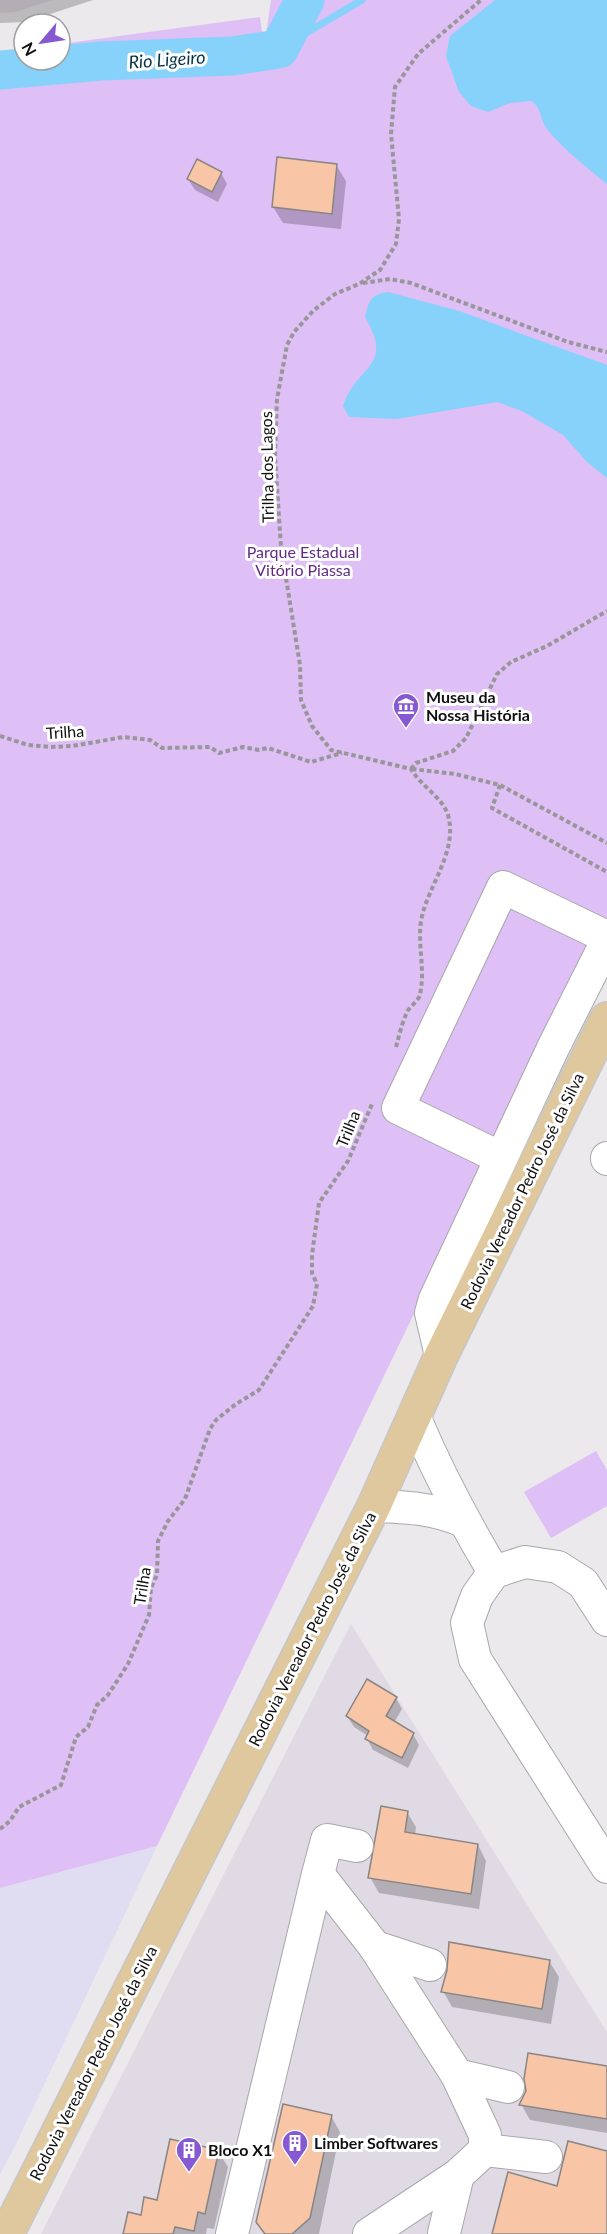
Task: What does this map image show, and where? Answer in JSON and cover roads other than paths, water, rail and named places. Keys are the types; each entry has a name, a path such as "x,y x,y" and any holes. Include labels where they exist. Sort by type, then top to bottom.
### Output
{"main road":[{"name":"Rodovia Vereador Pedro José da Silva","path":"7,2234 374,1506 441,1356 607,1019"}],"street":[{"path":"441,1356 431,1313 435,1299 607,939 503,887 398,1108 501,1158"},
{"path":"414,1416 463,1521 494,1572"},
{"path":"374,1506 441,1511 463,1521"},
{"path":"607,1620 583,1583 558,1567 525,1562 494,1572 477,1596 466,1623 475,1659 607,1867"},
{"path":"231,2234 327,1840 357,1846"},
{"path":"318,1874 375,1947 457,2075 485,2134 485,2150 458,2175 369,2234"},
{"path":"375,1947 430,1965"},
{"path":"457,2075 508,2087"},
{"path":"485,2150 546,2157"},
{"path":"444,2233 458,2175"}],"water":[{"path":"495,0 607,0 607,184 553,136 545,126 538,107 532,101 510,103 488,112 471,106 459,92 446,56 450,36"},
{"path":"388,292 459,311 607,365 607,478 587,462 563,435 522,411 497,402 396,419 349,417 343,406 349,392 375,356 376,347 373,334 365,317 368,307 378,294"}],"waterway":[{"name":"Rio Ligeiro","path":"0,70 101,61 232,56 279,49 305,0"},
{"path":"279,49 362,0"}],"place":[{"name":"Museu da Nossa História","path":"406,729"},
{"name":"Limber Softwares","path":"295,2166"},
{"name":"Bloco X1","path":"189,2173"}],"park label":[{"name":"Parque Estadual Vitório Piassa","path":"303,561"}]}
